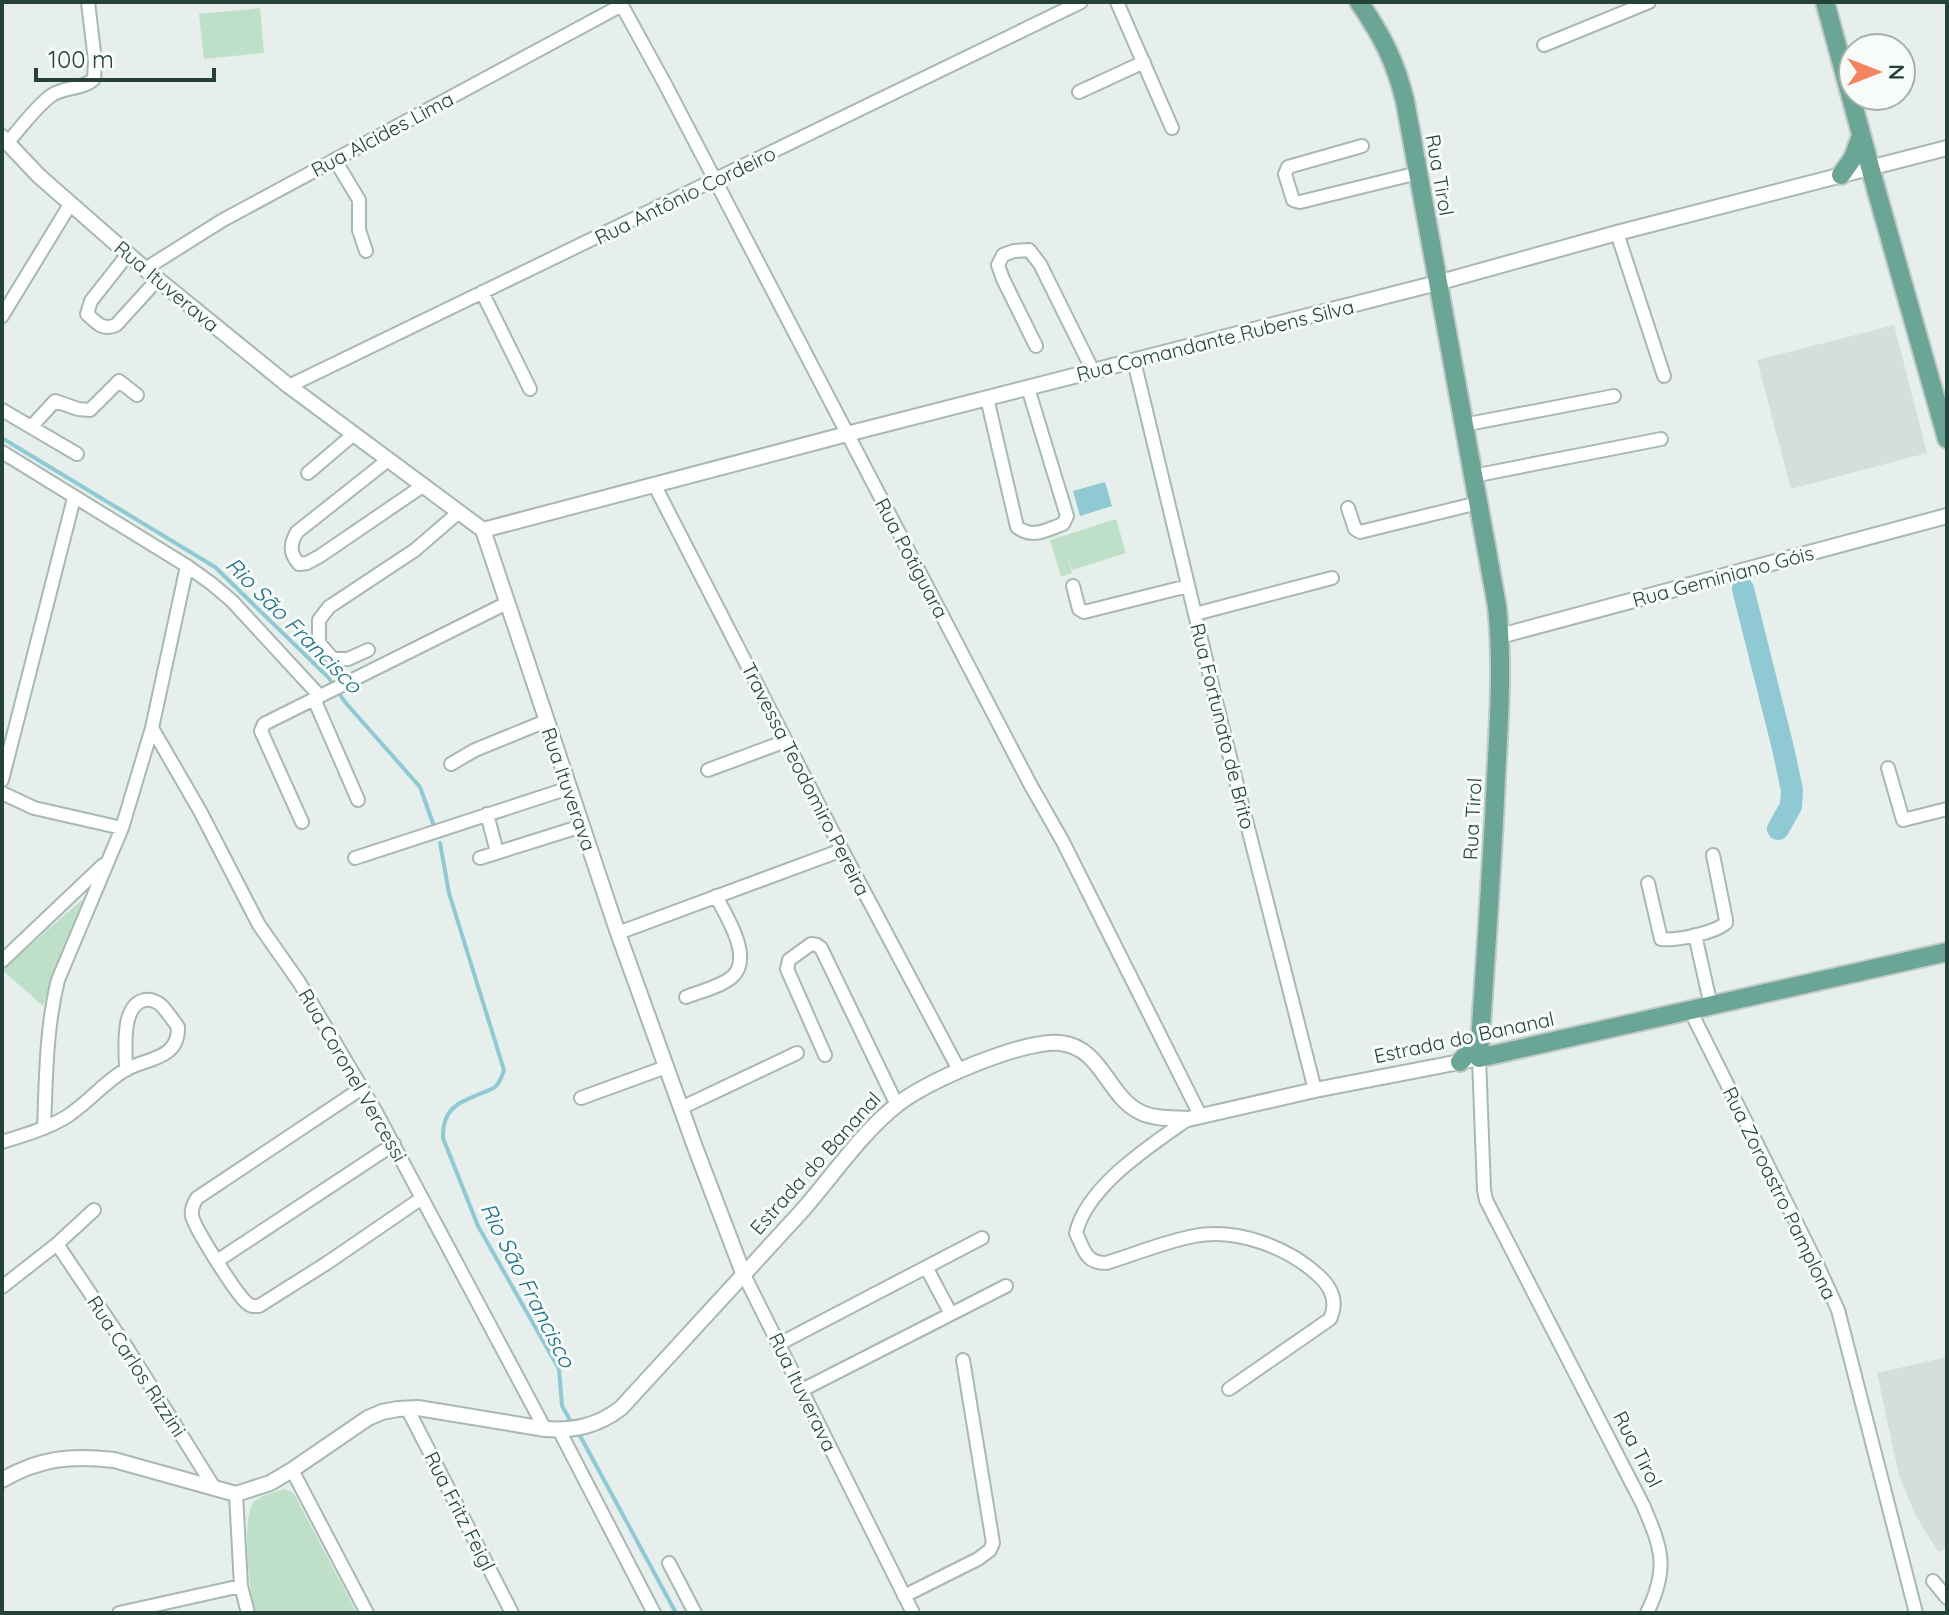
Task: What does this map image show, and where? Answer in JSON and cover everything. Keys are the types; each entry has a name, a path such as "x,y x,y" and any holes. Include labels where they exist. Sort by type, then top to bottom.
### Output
{"main road":[{"name":"Rua Tirol","path":"1359,2 1383,38 1398,74 1497,606 1500,636 1499,724 1479,1058"},
{"path":"1825,2 1947,439"},
{"path":"1841,175 1853,158 1861,136"},
{"name":"Estrada do Bananal","path":"1479,1058 1947,952"},
{"path":"1482,1012 1499,1039 1529,1047"},
{"path":"1460,1062 1481,1035"}],"street":[{"path":"4,140 49,98 94,79 88,2"},
{"name":"Rua Antônio Cordeiro","path":"289,386 1081,2"},
{"path":"1117,2 1172,128"},
{"path":"1544,45 1649,2"},
{"name":"Rua Potiguara","path":"621,4 1063,842 1194,1117"},
{"name":"Rua Alcides Lima","path":"145,269 223,220 621,4"},
{"path":"1079,92 1144,62"},
{"name":"Rua Ituverava","path":"4,140 31,169 145,269 289,386 483,530 618,933 743,1273 913,1613"},
{"path":"1362,146 1288,167 1285,174 1293,200 1300,202 1418,173"},
{"name":"Rua Comandante Rubens Silva","path":"483,530 1947,148"},
{"path":"335,160 359,200 359,230 366,251"},
{"path":"2,316 71,203"},
{"path":"1617,233 1664,376"},
{"path":"1036,346 998,265 1003,255 1014,251 1029,250 1040,264 1093,371"},
{"path":"128,254 91,301 87,314 103,327 116,325 158,279"},
{"path":"482,292 530,389"},
{"name":"Rua Fortunato de Brito","path":"1134,361 1315,1090"},
{"path":"31,427 55,401 90,410 119,381 137,395"},
{"path":"987,398 1017,527 1029,534 1041,532 1063,524 1067,516 1028,388"},
{"path":"1463,425 1614,396"},
{"path":"2,410 77,454"},
{"path":"308,473 354,434"},
{"path":"1473,476 1661,439"},
{"path":"2,452 187,566 232,601 324,693 358,800"},
{"path":"388,460 297,532 291,541 291,550 299,564 320,556 424,485"},
{"name":"Travessa Teodomiro Pereira","path":"655,486 959,1070"},
{"path":"2,780 74,498"},
{"path":"1348,508 1355,529 1360,532 1478,503"},
{"path":"368,650 348,659 333,659 319,643 319,620 329,607 415,550 459,512"},
{"name":"Rua Geminiano Góis","path":"1500,636 1947,516"},
{"path":"44,1128 49,1032 58,980 122,828 152,728 187,566"},
{"path":"1195,614 1332,578"},
{"path":"1073,586 1079,609 1084,612 1188,586"},
{"path":"302,822 261,727 507,603"},
{"path":"451,764 475,750 546,721"},
{"name":"Rua Coronel Vercessi","path":"152,728 200,811 259,925 299,982 362,1088 556,1429 654,1613"},
{"path":"708,770 786,741"},
{"path":"1888,768 1903,820 1947,809"},
{"path":"355,858 569,788"},
{"path":"2,793 34,808 122,828"},
{"path":"487,814 497,852"},
{"path":"480,858 582,826"},
{"path":"618,933 842,850"},
{"path":"1648,883 1661,939 1695,935 1721,927 1726,923 1713,855"},
{"path":"2,961 108,860"},
{"path":"686,997 720,985 739,968 742,957 737,941 716,896"},
{"path":"1695,935 1711,1006"},
{"path":"825,1055 787,969 789,960 811,944 821,948 897,1105"},
{"path":"2,1142 44,1128 67,1116 126,1070 170,1050 176,1044 178,1027 156,1001 141,1001 129,1013 126,1070"},
{"name":"Rua Zoroastro Pamplona","path":"1690,1010 1838,1310 1916,1613"},
{"name":"Estrada do Bananal","path":"236,1494 270,1483 368,1418 382,1412 418,1408 556,1429 583,1427 609,1418 801,1211 874,1126 923,1087 959,1070 1034,1044 1073,1045 1091,1058 1138,1111 1151,1116 1194,1117 1479,1058"},
{"path":"681,1108 797,1053"},
{"name":"Rua Tirol","path":"1479,1058 1486,1200 1643,1505 1657,1538 1662,1557 1660,1578 1647,1613"},
{"path":"581,1098 666,1067"},
{"path":"362,1088 197,1198 192,1206 192,1217 242,1297 253,1306 259,1306 422,1198"},
{"path":"1194,1117 1154,1143 1105,1183 1084,1211 1076,1233 1089,1259 1096,1263 1106,1263 1194,1236 1241,1238 1289,1253 1325,1281 1333,1294 1335,1309 1330,1319 1229,1389"},
{"path":"217,1261 394,1144"},
{"path":"2,1287 94,1210"},
{"path":"779,1344 982,1238"},
{"name":"Rua Carlos Rizzini","path":"57,1244 127,1348 215,1489"},
{"path":"926,1267 951,1314"},
{"path":"802,1390 1006,1286"},
{"path":"904,1596 978,1559 990,1550 993,1543 963,1360"},
{"name":"Rua Fritz Feigl","path":"407,1408 512,1613"},
{"path":"2,1480 48,1460 95,1458 114,1460 236,1494 241,1586 248,1613"},
{"path":"292,1470 367,1613"},
{"path":"669,1563 695,1613"},
{"path":"1933,1581 1947,1598"},
{"path":"119,1613 241,1586"}],"shaded area":[{"path":"1894,325 1927,453 1791,489 1757,360"},
{"path":"1947,1357 1947,1548 1938,1552 1915,1514 1899,1476 1877,1373"}],"green space":[{"path":"260,8 264,53 204,59 199,14"},
{"path":"1116,519 1126,553 1072,570 1066,552 1072,573 1061,577 1050,540"},
{"path":"83,899 43,1006 2,970"},
{"path":"284,1489 294,1494 357,1613 255,1613 247,1537 250,1509 258,1499"}],"water":[{"path":"1105,482 1112,506 1080,516 1073,491"}],"waterway":[{"name":"Rio São Francisco","path":"2,438 215,567 328,677 345,702 420,787 435,829"},
{"path":"1743,589 1792,790 1791,806 1778,829"},
{"name":"Rio São Francisco","path":"440,843 449,893 504,1070 495,1087 453,1108 445,1120 443,1138 478,1226 559,1369 562,1406 573,1425"},
{"name":"Rio São Francisco","path":"578,1432 676,1613"}]}
